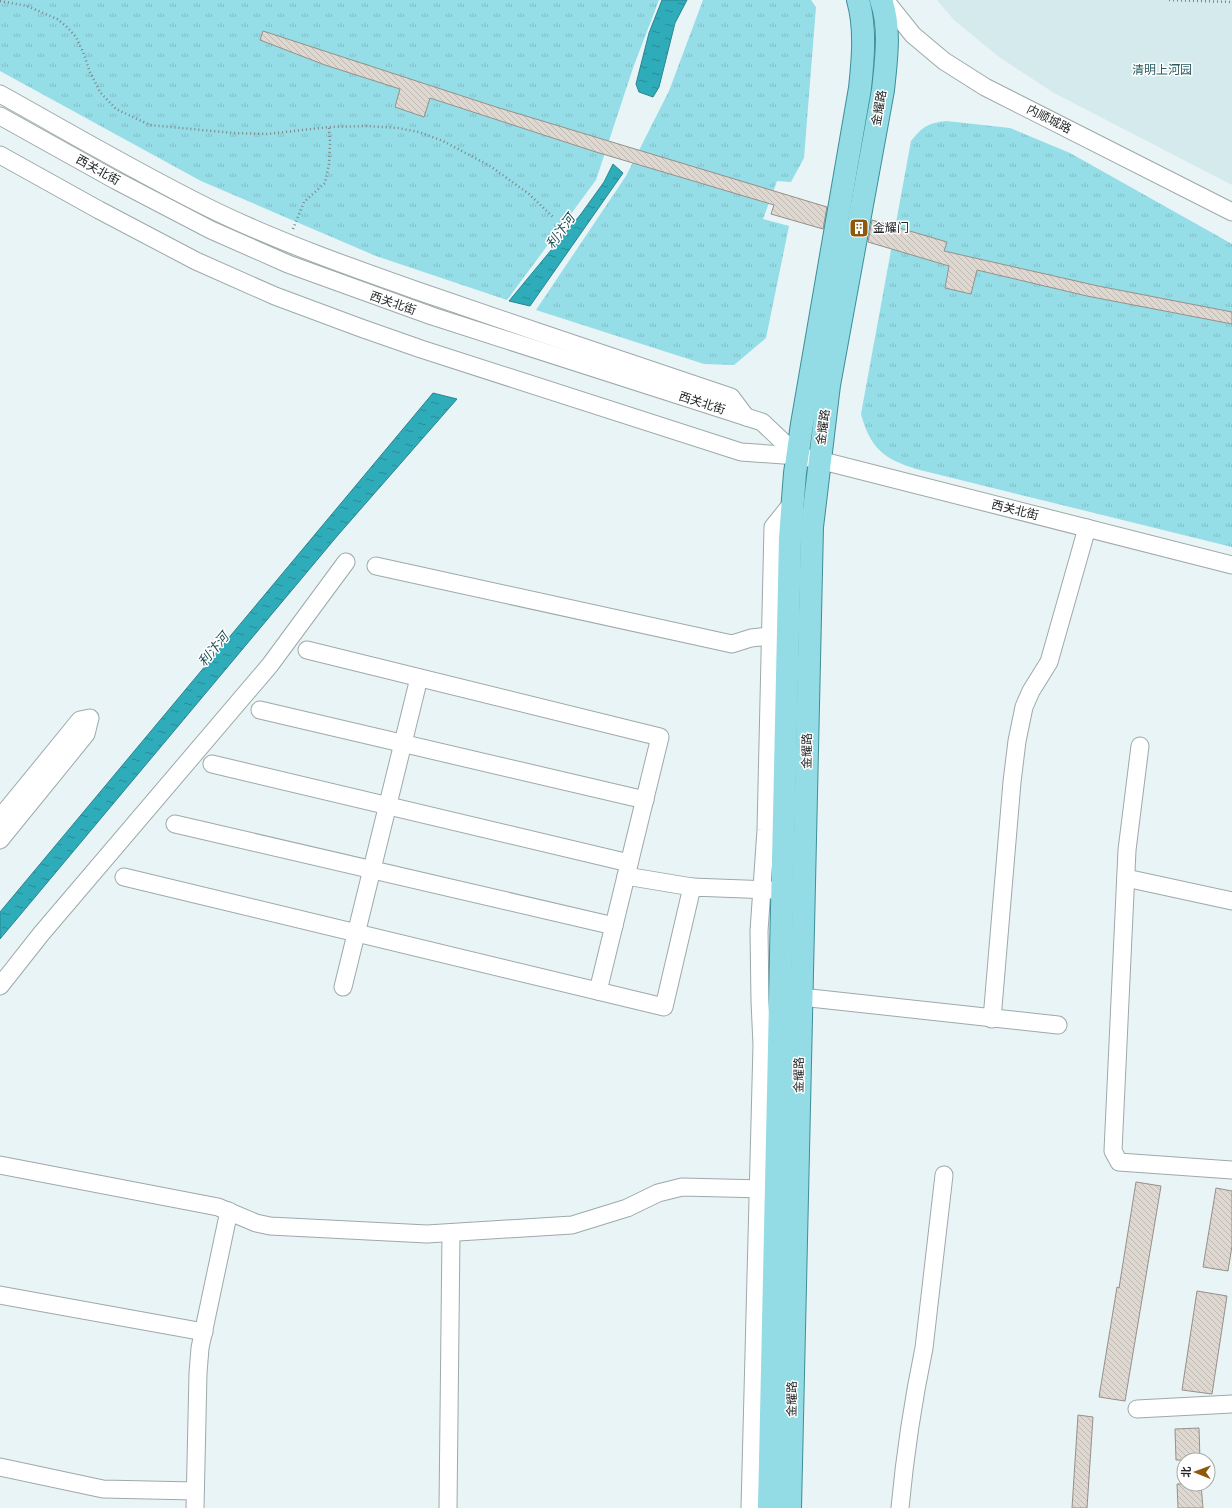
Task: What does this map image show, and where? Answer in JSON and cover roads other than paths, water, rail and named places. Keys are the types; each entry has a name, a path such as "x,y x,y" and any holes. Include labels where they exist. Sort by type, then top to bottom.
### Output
{"main road":[{"name":"金耀路","path":"769,1508 767,1189 772,890 790,538 798,456 860,88 862,22 858,0"},
{"name":"金耀路","path":"790,1508 812,527 829,385 883,90 887,42 884,9 881,0"}],"street":[{"name":"内顺城路","path":"885,0 913,35 944,61 984,87 1232,212"},
{"path":"0,94 155,180 218,213 288,243 369,273 731,397 746,417"},
{"name":"西关北街","path":"0,116 115,180 211,230 288,264 432,316 762,422 798,456"},
{"name":"西关北街","path":"0,155 99,210 196,261 275,296 421,349 741,452 798,456 819,460 1232,564"},
{"path":"212,764 387,805 692,887 772,890 766,830 772,527 793,502"},
{"path":"992,1019 1012,782 1017,741 1024,707 1049,662 1087,528"},
{"path":"0,986 41,934 270,665 346,562"},
{"path":"376,566 732,644 751,638 770,636"},
{"path":"307,650 660,737 598,991"},
{"path":"343,987 418,678"},
{"path":"260,710 645,800"},
{"path":"0,818 80,720 90,718 86,734 0,840"},
{"path":"1140,746 1127,850 1113,1150 1119,1162 1232,1170"},
{"path":"175,824 614,926"},
{"path":"124,877 664,1007 692,887"},
{"path":"1126,878 1232,901"},
{"path":"801,997 1058,1025"},
{"path":"0,1165 218,1207 256,1223 270,1226 427,1234 572,1225 627,1208 658,1193 682,1188 767,1189 750,1508"},
{"path":"900,1508 904,1462 924,1348 944,1175"},
{"path":"195,1508 198,1373 204,1332 229,1211"},
{"path":"448,1508 451,1233"},
{"path":"0,1295 204,1332"},
{"path":"1137,1409 1232,1404"},
{"path":"0,1467 103,1489 195,1491"}],"water":[{"path":"662,0 687,0 675,23 659,87 653,97 639,92 636,84 649,33"},
{"path":"613,164 623,173 530,306 509,301 581,214 604,182"},
{"path":"433,393 457,399 338,535 0,939 0,912"}],"place":[{"name":"金耀门","path":"859,228"}],"park label":[{"name":"清明上河园","path":"1162,70"}],"water label":[{"name":"利汴河","path":"560,231"},
{"name":"利汴河","path":"213,649"}]}
